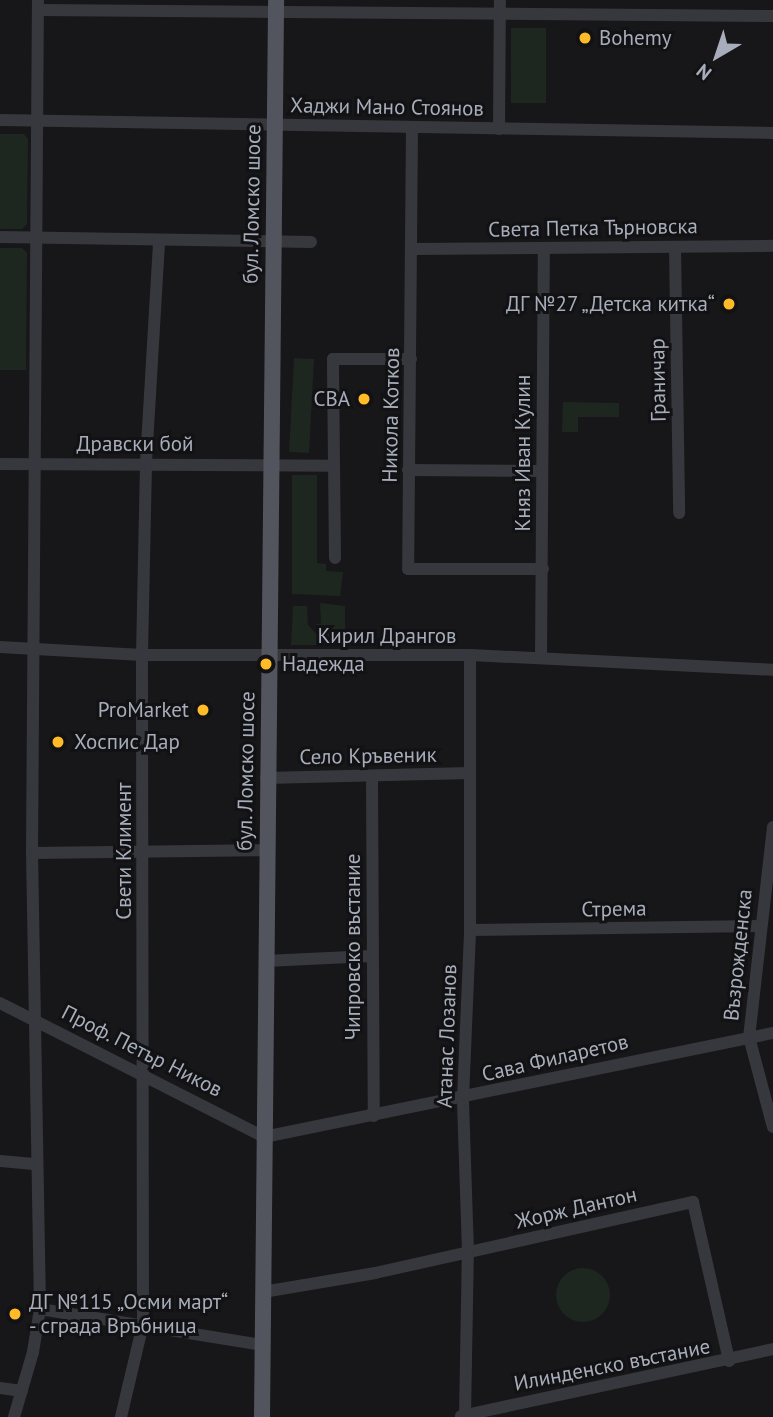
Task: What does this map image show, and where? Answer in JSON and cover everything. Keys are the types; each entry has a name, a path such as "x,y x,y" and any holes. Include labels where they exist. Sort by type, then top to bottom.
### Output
{"main road":[{"name":"бул. Ломско шосе","path":"262,1417 266,778 276,5"}],"street":[{"path":"499,129 500,0"},
{"path":"14,1417 40,1309 32,853 37,237 35,121 38,5 276,5 499,16 773,16"},
{"name":"Хаджи Мано Стоянов","path":"0,120 773,133"},
{"name":"Никола Котков","path":"412,127 414,249 408,569 542,569"},
{"path":"0,237 311,242"},
{"name":"Свети Климент","path":"121,1417 143,1324 145,1073 142,655 146,462 159,240"},
{"name":"Света Петка Търновска","path":"414,249 773,246"},
{"name":"Граничар","path":"675,247 678,513"},
{"name":"Княз Иван Кулин","path":"541,658 544,249"},
{"path":"335,558 333,359 411,359"},
{"name":"Дравски бой","path":"0,464 146,462 333,466"},
{"path":"408,470 542,471"},
{"name":"Кирил Дрангов","path":"0,647 142,655 470,655 773,670"},
{"name":"Атанас Лозанов","path":"463,1416 468,1252 463,1099 470,930 470,655"},
{"name":"Село Кръвеник","path":"266,778 470,773"},
{"name":"Чипровско въстание","path":"372,777 374,1116"},
{"name":"Възрожденска","path":"773,827 768,902 759,926 749,1037 773,1127"},
{"path":"32,853 266,850"},
{"name":"Стрема","path":"470,930 759,926"},
{"path":"265,961 372,956"},
{"name":"Проф. Петър Ников","path":"0,1003 145,1073 264,1137"},
{"name":"Сава Филаретов","path":"264,1137 463,1099 610,1064 773,1033"},
{"path":"0,1161 37,1164"},
{"name":"Жорж Дантон","path":"263,1292 468,1252 693,1202 729,1362"},
{"path":"40,1309 263,1345"},
{"name":"Илинденско въстание","path":"463,1416 729,1362 773,1349"},
{"path":"0,1388 22,1391"}],"shaded area":[{"path":"511,28 546,28 546,103 511,103"},
{"path":"0,134 24,134 28,139 27,224 22,229 0,229"},
{"path":"0,248 22,248 27,253 26,370 0,370"},
{"path":"294,358 314,359 309,453 289,452"},
{"path":"563,402 619,403 619,417 578,417 578,432 562,432"},
{"path":"292,475 317,475 317,563 326,564 326,571 343,572 340,596 292,594"},
{"path":"320,603 345,606 345,645 324,645 324,630 315,624 321,624"},
{"path":"293,606 307,606 308,625 319,637 316,645 291,645"},
{"path":"583,1268 602,1276 610,1295 602,1314 583,1322 564,1314 556,1295 564,1276"}],"place":[{"name":"Bohemy","path":"585,38"},
{"name":"ДГ №27 „Детска китка“","path":"729,304"},
{"name":"CBA","path":"364,399"},
{"name":"Надежда","path":"266,664"},
{"name":"ProMarket","path":"203,710"},
{"name":"Хоспис Дар","path":"58,742"},
{"name":"ДГ №115 „Осми март“ - сграда Връбница","path":"15,1314"}]}
